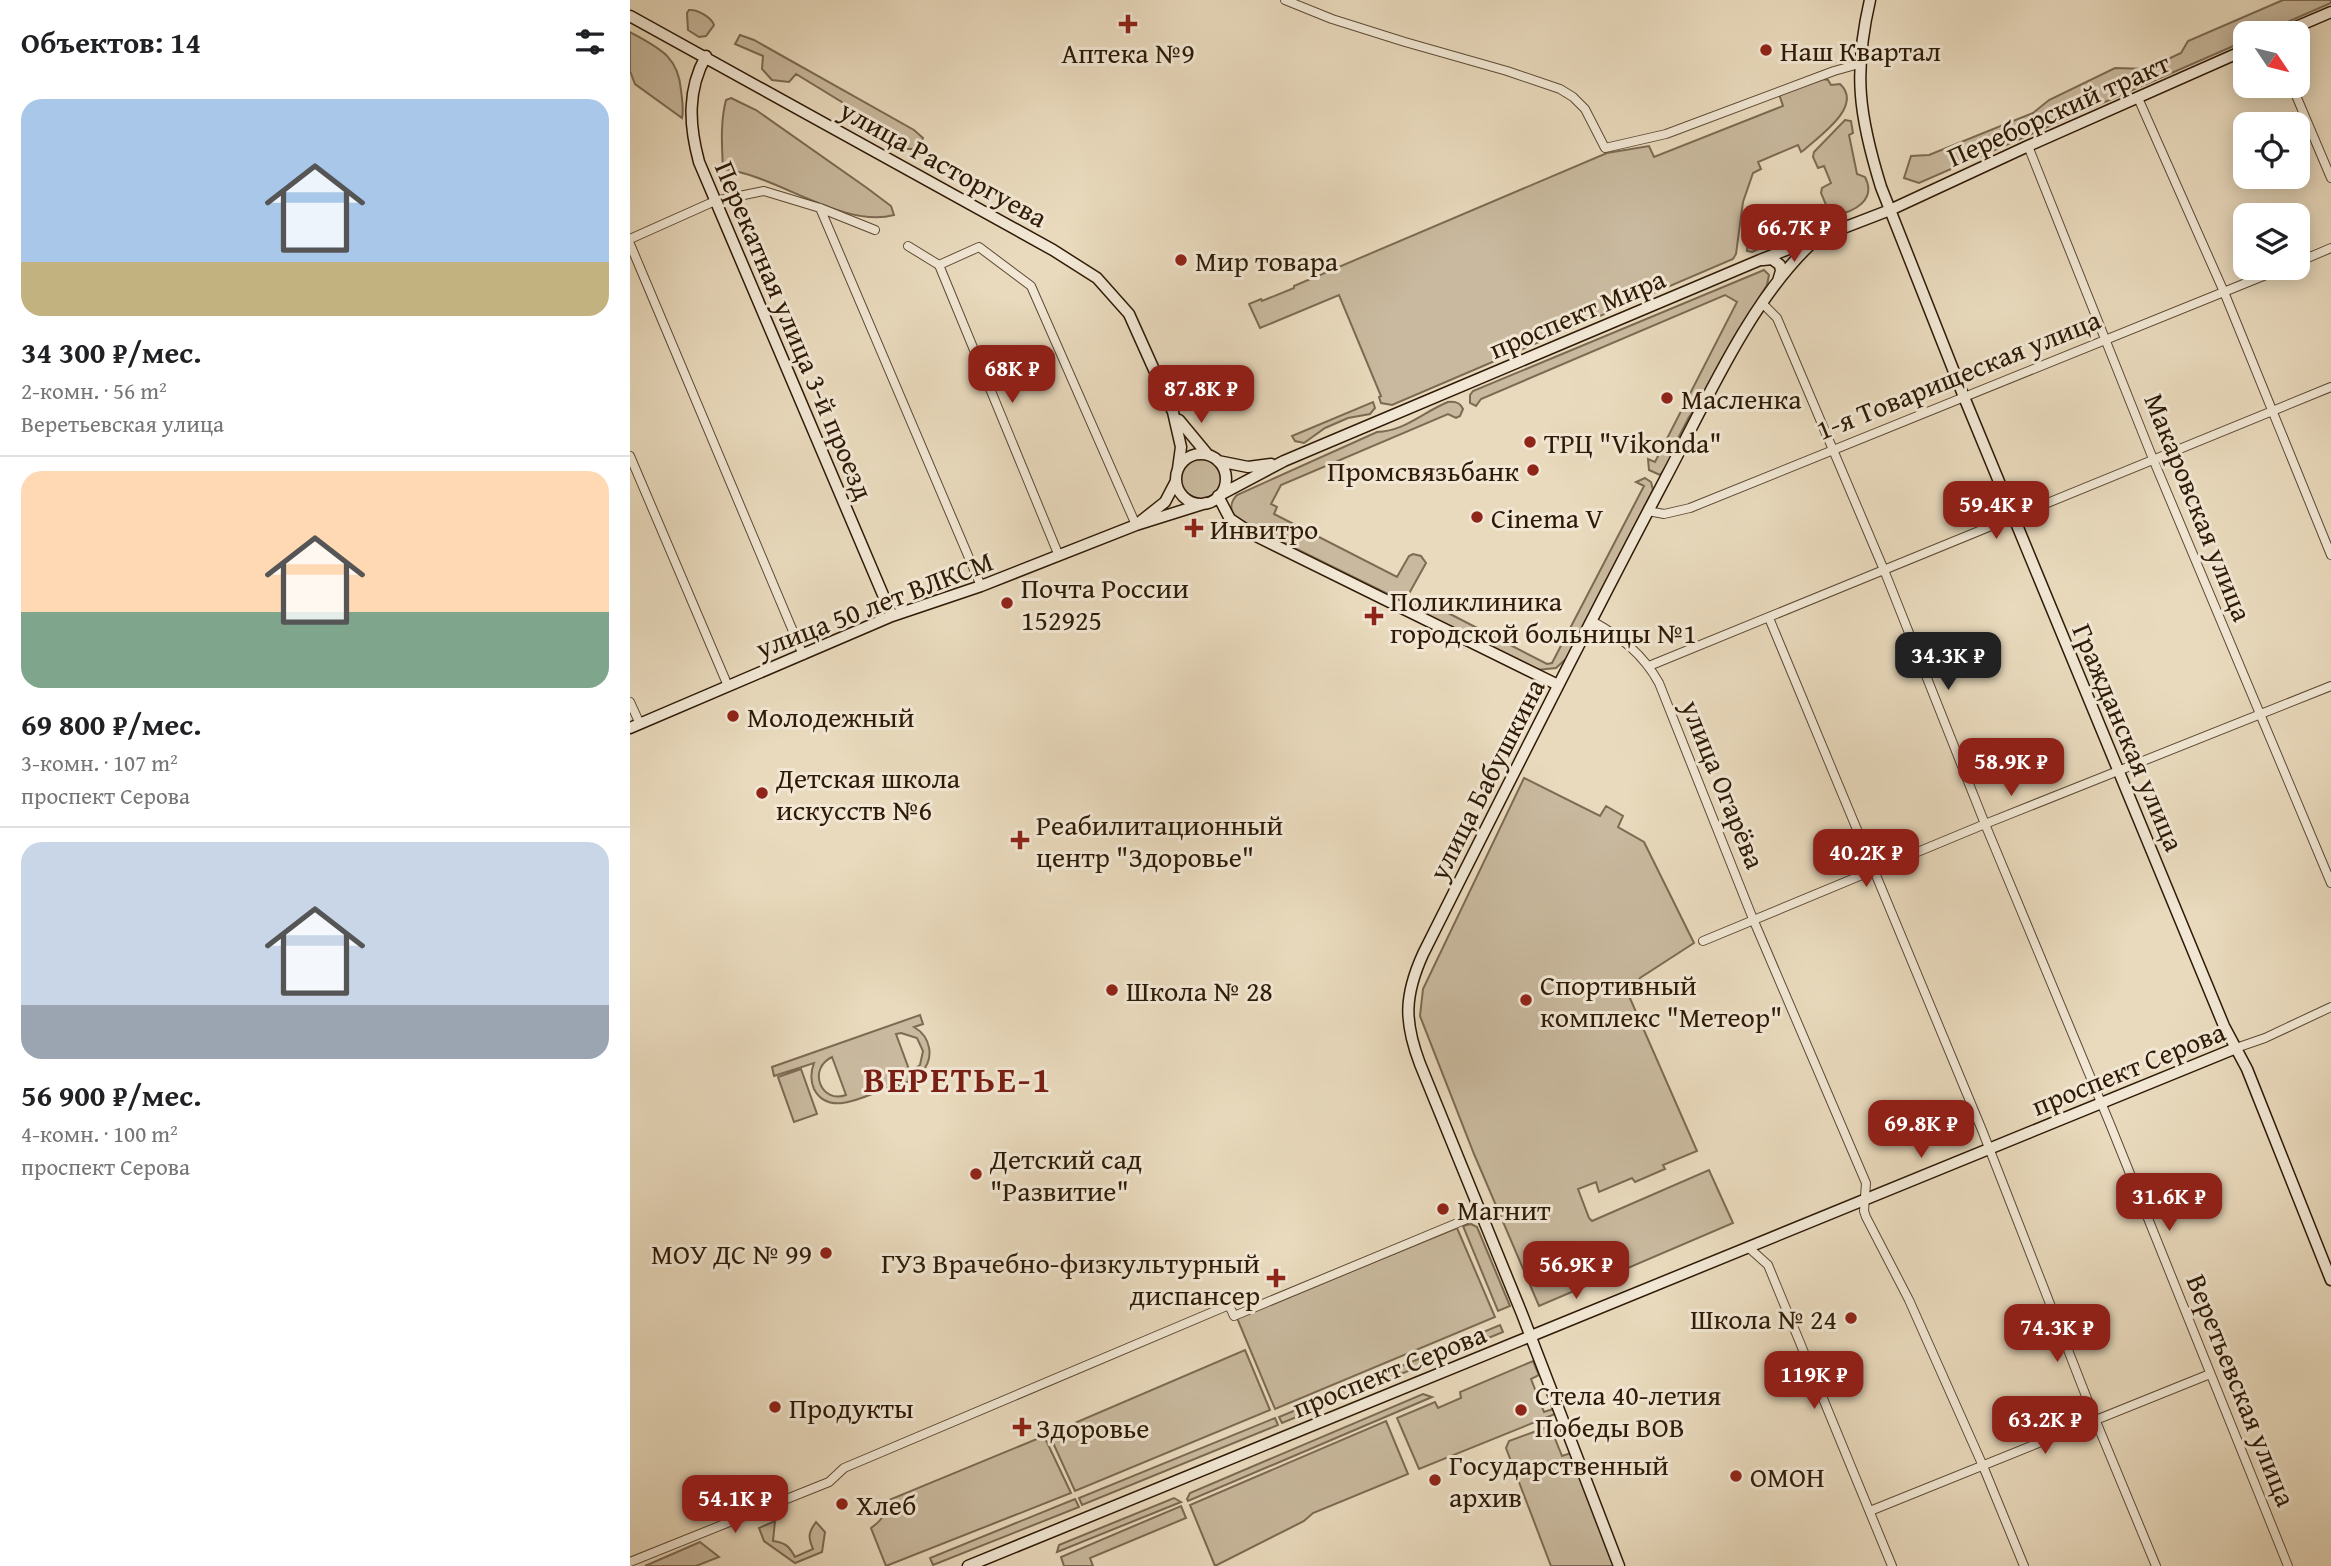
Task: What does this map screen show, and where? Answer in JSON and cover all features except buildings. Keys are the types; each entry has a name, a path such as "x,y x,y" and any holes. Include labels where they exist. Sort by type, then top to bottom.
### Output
{"main road":[{"name":"Гражданская улица","path":"1870,0 1859,64 1860,107 1890,210 1964,397 2224,1026 2248,1069 2331,1280"},
{"path":"2310,21 2331,12"},
{"name":"улица Расторгуева","path":"630,16 1053,250 1097,278 1129,314 1173,412 1181,447 1177,475"},
{"name":"Переборский тракт","path":"1890,210 2233,55"},
{"name":"Перекатная улица 3-й проезд","path":"706,57 694,84 691,120 699,162 892,617"},
{"name":"проспект Мира","path":"1218,496 1284,461 1760,260 1890,210"},
{"name":"улица Бабушкина","path":"1619,1566 1412,1043 1408,1025 1408,999 1423,954 1558,685 1737,342 1773,290 1801,254 1817,239"},
{"path":"1760,260 1772,259 1780,265 1781,274 1773,290"},
{"name":"улица Расторгуева","path":"1173,412 1192,438 1213,458"},
{"name":"улица 50 лет ВЛКСМ","path":"1136,525 1165,502 1177,475 1190,456 1213,458"},
{"path":"1213,458 1226,477 1224,488 1218,496 1230,519 1248,532 1558,685"},
{"name":"проспект Мира","path":"1213,458 1248,467 1284,461"},
{"path":"1177,475 1184,496 1194,502 1206,503"},
{"name":"улица 50 лет ВЛКСМ","path":"635,726 892,617 981,586 1136,525 1206,503 1218,496"},
{"name":"проспект Серова","path":"968,1566 2236,1048"}],"street":[{"path":"1285,0 1405,43 1507,71 1560,89 1585,109 1605,148 1666,134 1850,65 1859,64"},
{"path":"2138,97 2224,292 2331,555"},
{"path":"2297,98 2331,178"},
{"name":"Макаровская улица","path":"2028,146 2153,459 2331,883"},
{"path":"803,655 630,242 715,201 764,191 820,208 875,230"},
{"path":"820,208 981,586"},
{"path":"908,246 939,265 1059,556"},
{"path":"939,265 979,247 1031,286 1136,525"},
{"path":"2310,256 2331,248"},
{"name":"1-я Товарищеская улица","path":"1648,511 1664,514 1690,508 2254,280"},
{"name":"Веретьевская улица","path":"1763,304 1777,318 1884,570 2288,1566"},
{"path":"1649,666 2331,387"},
{"path":"630,456 728,686"},
{"path":"1769,618 2157,1566"},
{"name":"улица Огарёва","path":"1592,621 1626,642 1649,666 1659,683 1753,919 1864,1179 1867,1187 1864,1211 1866,1217 1909,1300 2024,1566"},
{"path":"1703,941 2331,685"},
{"path":"630,702 635,726"},
{"name":"проспект Серова","path":"2236,1048 2265,1038 2331,1007"},
{"path":"630,1562 829,1482 844,1468 1229,1305 1234,1317 1479,1214"},
{"path":"1748,1247 1768,1265 1892,1566"},
{"path":"1870,1511 2210,1374"}],"shaded area":[{"path":"2283,0 2331,0 2331,3 2290,21 2234,21"},
{"path":"689,10 707,16 714,25 706,36 699,37 688,30"},
{"path":"2233,22 2233,46 1919,183 1904,178 1911,156 1929,155 2033,113 2049,100 2115,68 2147,69 2181,53 2188,41"},
{"path":"630,32 658,48 676,68 683,104 682,118 635,84 630,71"},
{"path":"740,35 754,40 914,130 923,138 918,149 905,149 880,134 863,115 796,74 789,82 772,80 762,69 763,56 735,44"},
{"path":"1823,79 1828,80 1831,85 1840,84 1846,93 1847,102 1843,111 1828,129 1801,152 1798,145 1758,162 1761,169 1753,173 1743,202 1733,259 1392,405 1381,403 1381,396 1339,295 1260,328 1249,304 1294,288 1607,153 1649,146 1654,157 1783,106 1779,94"},
{"path":"731,98 756,110 867,188 891,206 894,215 853,215 744,173 723,169 723,117 726,100"},
{"path":"1845,120 1851,121 1853,133 1849,135 1857,174 1865,177 1868,192 1862,204 1835,215 1829,212 1821,193 1822,188 1831,183 1824,166 1818,168 1813,157 1814,152"},
{"path":"1810,205 1816,209 1820,221 1817,224 1752,252 1747,251 1750,230"},
{"path":"1764,270 1769,275 1767,285 1732,341 1704,397 1689,417 1675,444 1671,460 1660,475 1649,470 1648,459 1655,462 1737,302 1725,295 1481,399 1476,406 1470,403 1473,391"},
{"path":"1373,402 1375,408 1370,414 1348,418 1325,428 1304,443 1295,441 1292,436"},
{"path":"1448,402 1460,405 1463,409 1460,416 1456,418 1448,414 1281,485 1271,504 1277,507 1274,514 1397,577 1409,556 1421,556 1426,563 1406,599 1402,601 1238,520 1233,514 1232,504 1237,495 1377,432 1405,425"},
{"path":"1201,458 1216,464 1222,479 1216,494 1201,500 1186,494 1180,479 1186,464"},
{"path":"1645,478 1651,482 1653,490 1568,657 1556,668 1537,670 1417,610 1419,598 1547,664 1552,663 1644,486 1636,482"},
{"name":"Спортивный комплекс \"Метеор\"","path":"1524,778 1600,816 1606,806 1623,816 1618,827 1644,842 1694,943 1640,978 1629,996 1697,1151 1663,1165 1665,1169 1635,1182 1632,1178 1599,1192 1596,1182 1578,1189 1589,1218 1592,1221 1709,1170 1733,1223 1539,1306 1474,1154 1420,1016 1423,989"},
{"path":"920,1015 923,1024 914,1027 924,1036 929,1048 925,1067 913,1079 845,1103 828,1102 820,1097 812,1082 814,1063 774,1076 772,1067","holes":["896,1034 917,1038 923,1051 920,1065 910,1072","832,1057 846,1095 830,1095 820,1084 820,1069 824,1062"]},
{"path":"801,1069 817,1114 794,1122 778,1077"},
{"path":"1471,1224 1477,1227 1510,1306 1498,1311 1463,1226"},
{"path":"1457,1228 1495,1317 1275,1409 1237,1318"},
{"path":"1500,1325 1503,1332 1282,1423 1279,1417"},
{"path":"1245,1350 1270,1410 1075,1491 1049,1434"},
{"path":"1533,1361 1539,1375 1531,1379 1544,1412 1553,1409 1555,1414 1419,1469 1397,1418 1435,1402 1438,1408 1461,1398 1460,1392"},
{"path":"1423,1394 1432,1397 1188,1501 1187,1499 1190,1493"},
{"path":"1275,1418 1278,1425 1082,1505 1079,1498"},
{"path":"1386,1421 1408,1474 1313,1513 1304,1521 1215,1566 1190,1505"},
{"path":"1550,1426 1562,1456 1571,1453 1615,1566 1551,1566 1506,1448 1509,1441"},
{"path":"1044,1436 1071,1493 886,1566 871,1528 882,1517 884,1502"},
{"path":"1174,1498 1181,1502 1057,1552 1059,1545"},
{"path":"1075,1499 1079,1507 933,1565 930,1558"},
{"path":"1181,1506 1186,1518 1090,1558 1093,1566 1064,1566 1061,1557"},
{"path":"775,1521 773,1541 787,1546 795,1557 813,1549 810,1535 816,1522 825,1532 822,1552 795,1563 764,1541 759,1528"},
{"path":"700,1542 719,1557 696,1566 645,1566"}],"place":[{"name":"Аптека №9","path":"1128,24"},
{"name":"Наш Квартал","path":"1766,50"},
{"name":"Мир товара","path":"1181,260"},
{"name":"Масленка","path":"1667,398"},
{"name":"ТРЦ \"Vikonda\"","path":"1530,442"},
{"name":"Промсвязьбанк","path":"1533,470"},
{"name":"Cinema V","path":"1477,517"},
{"name":"Инвитро","path":"1194,528"},
{"name":"Почта России 152925","path":"1007,603"},
{"name":"Поликлиника городской больницы №1","path":"1374,616"},
{"name":"Молодежный","path":"733,716"},
{"name":"Детская школа искусств №6","path":"762,793"},
{"name":"Реабилитационный центр \"Здоровье\"","path":"1020,840"},
{"name":"Школа № 28","path":"1112,990"},
{"name":"Спортивный комплекс \"Метеор\"","path":"1526,1000"},
{"name":"Детский сад \"Развитие\"","path":"976,1174"},
{"name":"Магнит","path":"1443,1209"},
{"name":"МОУ ДС № 99","path":"826,1253"},
{"name":"ГУЗ Врачебно-физкультурный диспансер","path":"1276,1278"},
{"name":"Школа № 24","path":"1851,1318"},
{"name":"Продукты","path":"775,1407"},
{"name":"Стела 40-летия Победы ВОВ","path":"1521,1410"},
{"name":"Здоровье","path":"1022,1427"},
{"name":"ОМОН","path":"1736,1476"},
{"name":"Государственный архив","path":"1435,1480"},
{"name":"Хлеб","path":"842,1504"}],"district":[{"name":"ВЕРЕТЬЕ-1","path":"958,1079"}]}
